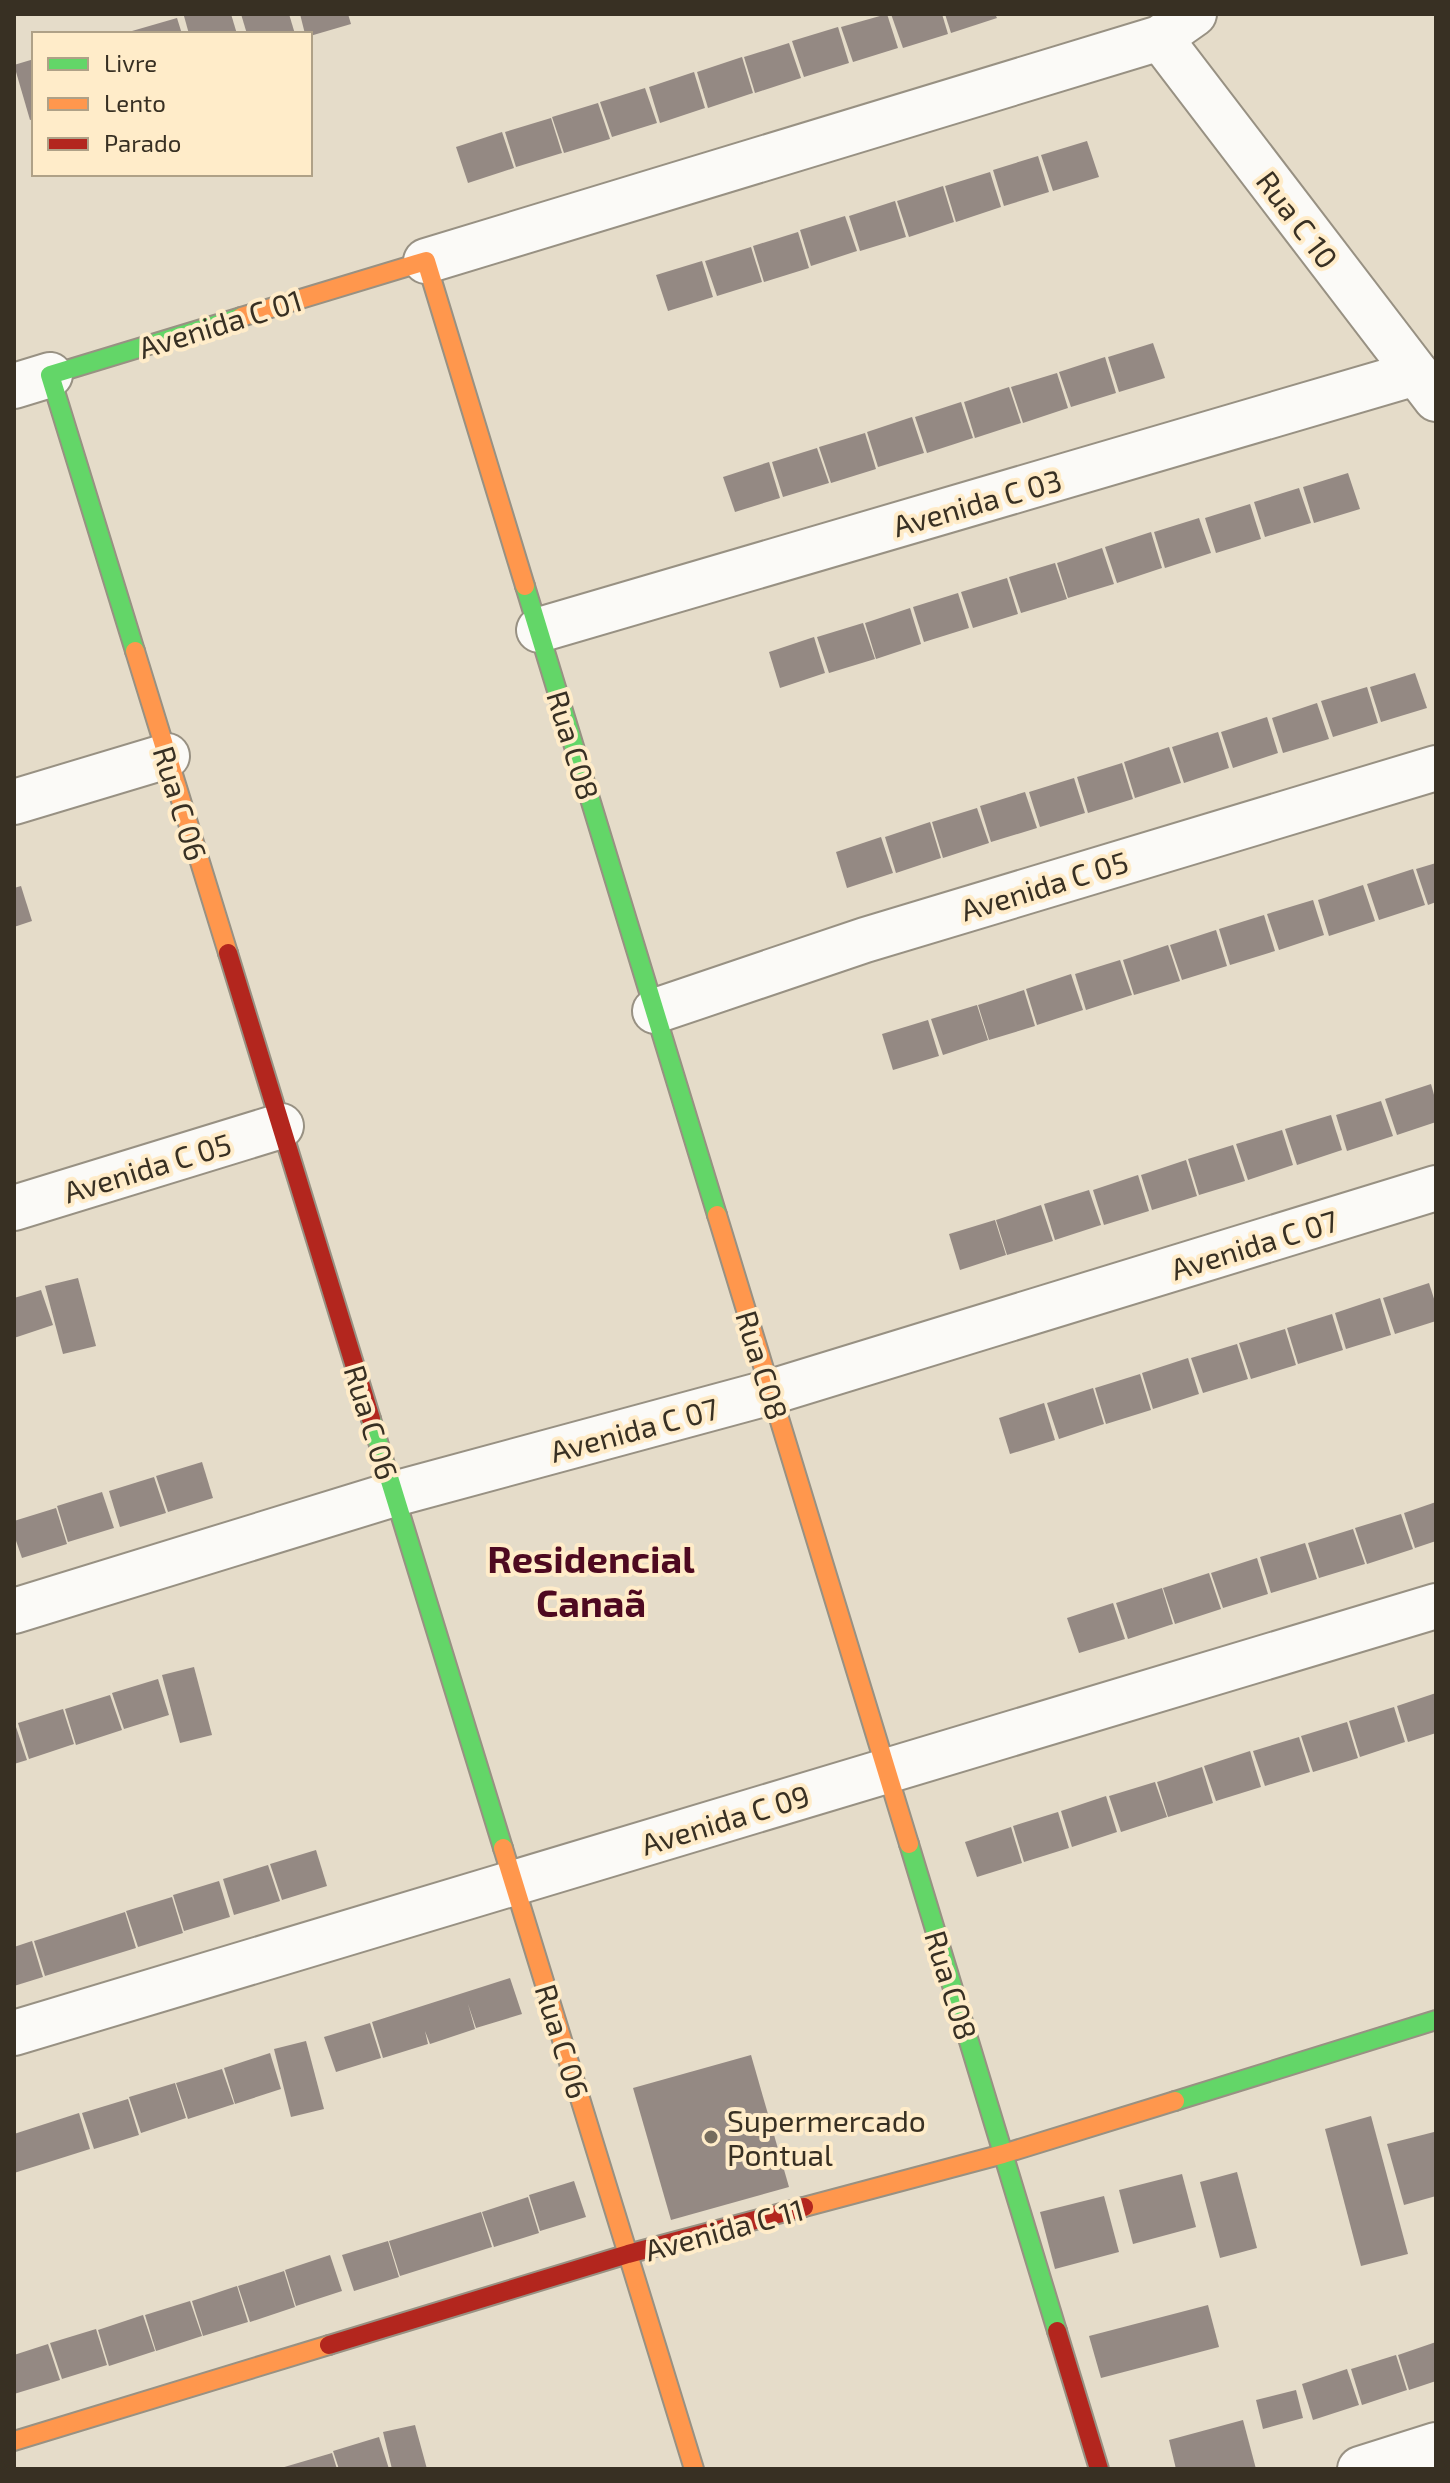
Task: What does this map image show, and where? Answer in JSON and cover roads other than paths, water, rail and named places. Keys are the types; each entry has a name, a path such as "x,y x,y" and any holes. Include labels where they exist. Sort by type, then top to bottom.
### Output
{"street":[{"path":"426,261 1177,26"},
{"name":"Rua C 10","path":"1177,26 1426,386"},
{"name":"Avenida C 01","path":"32,380 426,261"},
{"name":"Rua C08","path":"426,261 1099,2469"},
{"name":"Rua C 06","path":"32,380 167,756 694,2469"},
{"name":"Avenida C 03","path":"539,630 1426,386"},
{"path":"14,802 167,756"},
{"name":"Avenida C 05","path":"655,1011 880,935 1436,768"},
{"name":"Avenida C 05","path":"14,1208 281,1126"},
{"name":"Avenida C 07","path":"14,1611 394,1494 771,1392 1436,1188"},
{"name":"Avenida C 09","path":"14,2033 1436,1606"},
{"name":"Avenida C 11","path":"14,2441 628,2254 1003,2154 1436,2020"},
{"path":"1360,2469 1436,2445"}],"place":[{"name":"Supermercado Pontual","path":"711,2137"}],"district":[{"name":"Residencial Canaã","path":"591,1580"}]}
